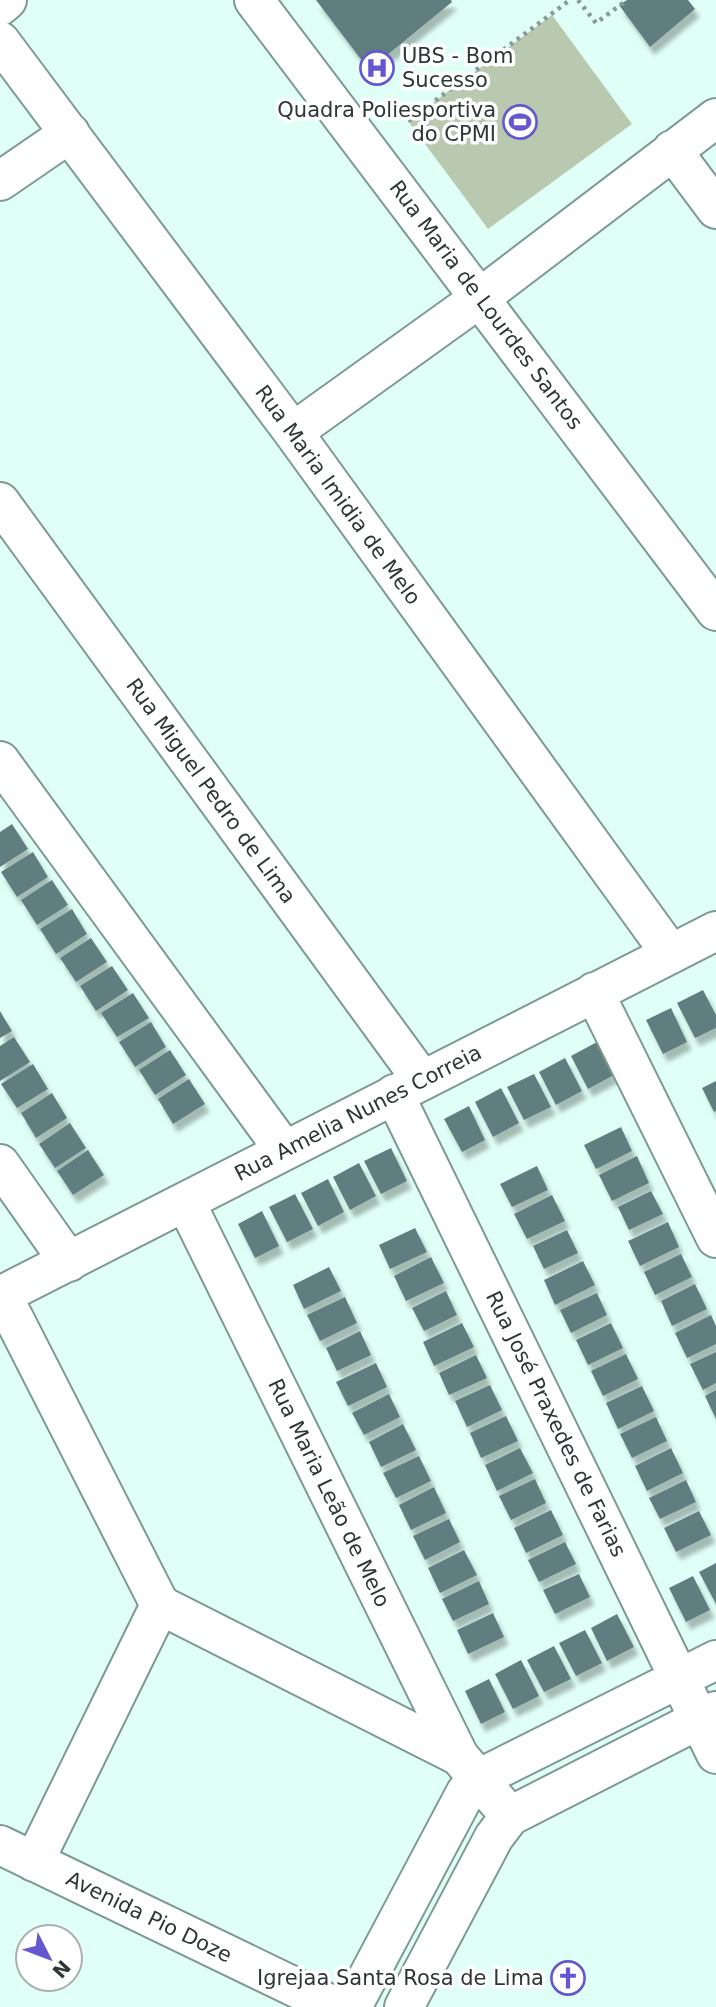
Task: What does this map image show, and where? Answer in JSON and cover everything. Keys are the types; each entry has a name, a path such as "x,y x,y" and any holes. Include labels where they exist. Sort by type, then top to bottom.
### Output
{"street":[{"path":"0,6 7,0"},
{"name":"Rua Maria de Lourdes Santos","path":"254,0 716,611"},
{"name":"Rua Maria Imidia de Melo","path":"0,41 293,432 671,954"},
{"path":"293,432 481,297 716,118"},
{"path":"0,181 70,133"},
{"path":"672,150 716,209"},
{"name":"Rua Miguel Pedro de Lima","path":"0,502 408,1087"},
{"path":"0,761 284,1150"},
{"name":"Rua Amelia Nunes Correia","path":"1,1296 716,931"},
{"path":"594,992 716,1238"},
{"name":"Rua José Praxedes de Farias","path":"408,1087 679,1677 707,1715 716,1754"},
{"path":"0,1164 69,1262"},
{"name":"Rua Maria Leão de Melo","path":"186,1203 468,1767"},
{"path":"1,1296 160,1605 468,1767 510,1816"},
{"path":"34,1862 160,1605"},
{"path":"468,1767 716,1660"},
{"path":"404,2007 494,1837 510,1816 707,1715"},
{"path":"352,2007 466,1792 468,1767"},
{"name":"Avenida Pio Doze","path":"0,1845 335,2007"}],"path":[{"path":"408,121 570,0"},
{"path":"578,0 596,23 626,0"}],"green space":[{"name":"Quadra Poliesportiva do CPMI","path":"552,15 632,124 488,229 408,121"}],"building":[{"path":"316,0 451,0 452,2 369,70"},
{"path":"627,0 688,0 695,9 650,47 619,5"},
{"path":"12,824 28,849 0,867 0,832"},
{"path":"33,852 48,877 17,897 1,872"},
{"path":"52,880 68,905 37,925 21,900"},
{"path":"72,909 87,934 56,954 40,929"},
{"path":"91,938 107,962 76,982 60,958"},
{"path":"112,966 128,990 96,1011 80,986"},
{"path":"703,990 716,1015 716,1028 695,1038 677,1003"},
{"path":"133,993 149,1018 117,1037 101,1013"},
{"path":"671,1008 687,1042 663,1054 646,1020"},
{"path":"0,1011 12,1031 0,1038"},
{"path":"151,1022 166,1047 135,1067 119,1042"},
{"path":"14,1037 30,1062 0,1081 0,1046"},
{"path":"597,1042 614,1075 588,1089 571,1056"},
{"path":"170,1050 186,1075 155,1095 139,1070"},
{"path":"565,1058 582,1091 556,1105 539,1072"},
{"path":"33,1064 48,1089 17,1108 1,1084"},
{"path":"534,1074 551,1107 524,1120 507,1087"},
{"path":"189,1079 205,1104 173,1124 158,1099"},
{"path":"716,1081 716,1111 714,1112 702,1088"},
{"path":"501,1088 519,1123 493,1137 475,1102"},
{"path":"52,1093 67,1118 36,1138 21,1113"},
{"path":"469,1106 485,1140 462,1152 444,1119"},
{"path":"70,1123 86,1148 55,1168 39,1144"},
{"path":"621,1127 632,1151 596,1169 584,1145"},
{"path":"391,1148 407,1181 381,1194 364,1161"},
{"path":"88,1150 104,1175 73,1195 57,1171"},
{"path":"637,1156 649,1183 612,1201 599,1175"},
{"path":"359,1163 376,1196 350,1210 333,1177"},
{"path":"537,1166 548,1190 512,1207 500,1184"},
{"path":"328,1179 344,1212 318,1226 301,1193"},
{"path":"651,1191 663,1214 629,1230 618,1207"},
{"path":"295,1194 313,1229 287,1242 269,1207"},
{"path":"552,1195 565,1221 527,1239 514,1214"},
{"path":"262,1211 279,1246 255,1258 238,1224"},
{"path":"668,1222 679,1247 640,1266 628,1241"},
{"path":"415,1228 427,1252 390,1269 379,1245"},
{"path":"567,1230 578,1253 544,1269 533,1246"},
{"path":"681,1254 692,1277 655,1295 644,1272"},
{"path":"431,1257 444,1283 406,1301 394,1276"},
{"path":"583,1261 595,1285 555,1305 544,1280"},
{"path":"329,1267 341,1291 304,1309 293,1285"},
{"path":"695,1284 707,1309 672,1326 661,1301"},
{"path":"446,1291 457,1315 424,1331 412,1308"},
{"path":"597,1293 607,1315 571,1333 560,1310"},
{"path":"345,1297 357,1323 320,1341 307,1315"},
{"path":"711,1315 716,1326 716,1344 687,1358 675,1333"},
{"path":"462,1323 474,1347 434,1366 423,1342"},
{"path":"611,1323 623,1348 588,1365 576,1340"},
{"path":"360,1331 371,1355 337,1371 326,1348"},
{"path":"716,1352 716,1383 703,1390 690,1364"},
{"path":"626,1354 638,1379 603,1396 591,1371"},
{"path":"476,1355 487,1378 449,1395 439,1373"},
{"path":"376,1363 387,1387 348,1406 336,1382"},
{"path":"490,1385 502,1410 467,1427 455,1401"},
{"path":"642,1386 654,1411 618,1429 606,1403"},
{"path":"716,1390 716,1419 705,1396"},
{"path":"389,1394 400,1417 364,1435 352,1413"},
{"path":"506,1416 518,1441 481,1458 470,1433"},
{"path":"656,1417 667,1441 632,1458 620,1434"},
{"path":"403,1424 416,1450 381,1467 369,1442"},
{"path":"520,1448 533,1473 497,1491 485,1465"},
{"path":"671,1448 683,1473 647,1491 635,1466"},
{"path":"419,1456 431,1481 396,1498 383,1473"},
{"path":"535,1479 546,1503 511,1520 499,1496"},
{"path":"686,1480 696,1502 660,1519 649,1498"},
{"path":"434,1487 446,1513 411,1530 399,1505"},
{"path":"551,1510 563,1535 526,1553 514,1528"},
{"path":"699,1511 711,1535 676,1552 664,1528"},
{"path":"449,1519 460,1542 425,1560 413,1536"},
{"path":"565,1542 576,1564 539,1582 528,1560"},
{"path":"464,1550 477,1575 440,1593 428,1568"},
{"path":"716,1563 716,1604 699,1572"},
{"path":"579,1574 590,1597 555,1614 543,1590"},
{"path":"693,1576 710,1610 686,1622 669,1588"},
{"path":"479,1581 489,1604 453,1621 442,1599"},
{"path":"493,1613 504,1637 468,1654 457,1630"},
{"path":"617,1614 634,1647 607,1661 591,1628"},
{"path":"585,1630 602,1663 576,1676 559,1643"},
{"path":"554,1646 571,1679 544,1692 527,1660"},
{"path":"521,1660 539,1696 513,1709 495,1674"},
{"path":"489,1679 505,1712 481,1724 465,1691"}],"place":[{"name":"UBS - Bom Sucesso","path":"377,68"},
{"name":"Quadra Poliesportiva do CPMI","path":"520,122"},
{"name":"Igrejaa Santa Rosa de Lima","path":"568,1978"}]}
